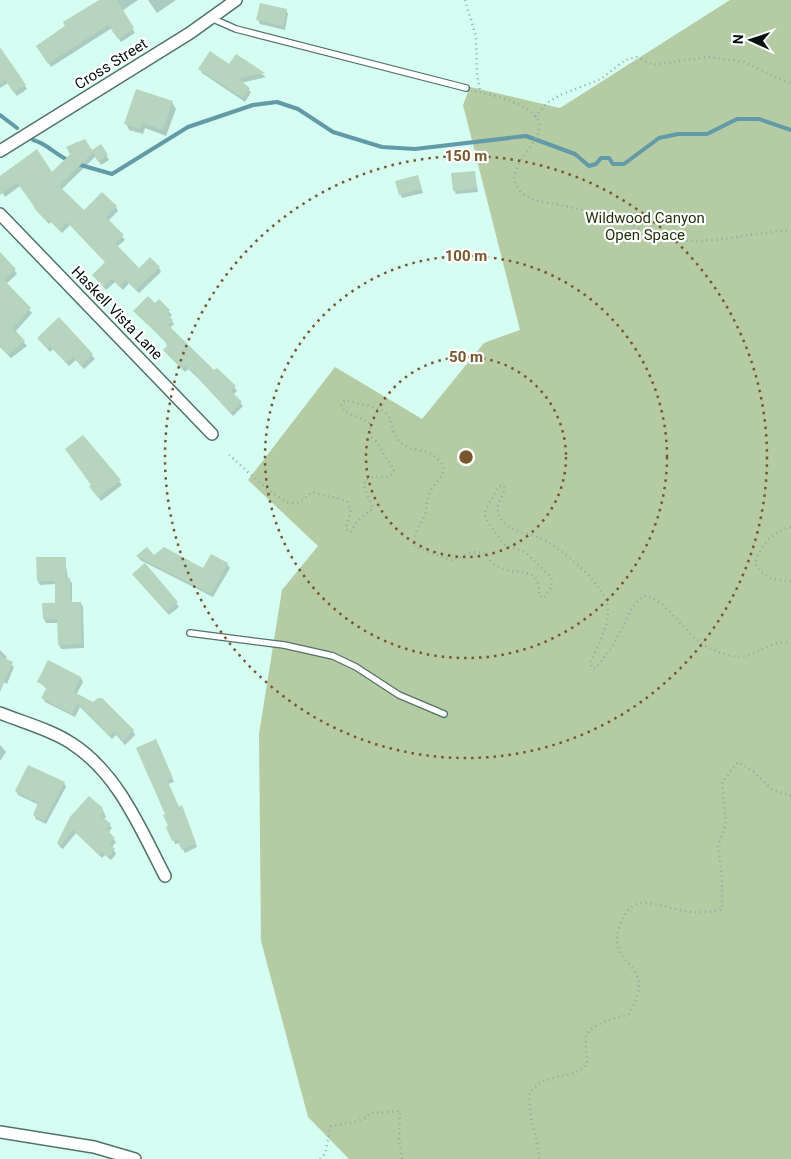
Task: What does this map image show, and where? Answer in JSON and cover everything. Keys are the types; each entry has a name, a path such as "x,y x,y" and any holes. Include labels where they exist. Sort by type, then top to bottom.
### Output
{"street":[{"name":"Cross Street","path":"0,152 236,0"},
{"name":"Haskell Vista Lane","path":"0,214 212,434"},
{"path":"0,714 70,742 98,763 127,803 165,876"},
{"path":"0,1132 94,1147 135,1159"}],"lane":[{"path":"210,18 245,32 466,88"},
{"path":"190,634 284,645 332,656 356,667 399,695 444,714"}],"path":[{"path":"465,0 476,36 477,74 480,92"},
{"path":"535,117 547,103 560,95 601,79 624,60 637,58 654,65 708,56 744,62 791,84"},
{"path":"466,88 518,104 526,108 535,117 538,126 535,143 517,164 514,172 514,181 521,192 534,199 602,215 665,237 691,241 791,231"},
{"path":"229,455 275,496 287,502 298,502 312,492 347,501 351,507 346,528 350,533 357,521 373,508 364,486 365,480 372,477 389,477 394,470 372,438 369,422 344,411 341,404 346,400 383,411 389,417 392,432 403,445 433,455 440,462 444,470 441,478 429,493 426,510 414,538 415,547 453,561 469,553 483,552 498,567 533,575 540,584 539,596 541,598 545,597 552,586 551,577 525,552 503,544 485,518 490,499 499,486 504,486 505,489 497,508 500,520 513,530 539,538 570,556 593,580 608,601 608,619 590,663 592,668 596,668 613,646 633,606 643,596 650,597 674,614 687,633 704,645 733,656 746,655 775,643 791,643"},
{"path":"791,527 770,538 758,552 756,564 762,575 774,580 791,581"},
{"path":"539,1159 536,1135 530,1114 530,1092 540,1081 579,1072 587,1065 586,1036 602,1022 630,1014 636,1001 640,986 638,974 623,958 616,945 618,932 626,913 640,902 649,902 689,911 714,912 722,909 722,875 718,846 726,824 722,782 738,762 754,772 771,789 791,796"},
{"path":"320,1159 325,1154 331,1126 366,1118 370,1113 395,1110 400,1111 398,1139 402,1159"}],"green space":[{"name":"Wildwood Canyon Open Space","path":"730,0 791,0 791,1159 349,1159 308,1117 261,941 259,734 282,590 318,546 248,480 335,367 422,419 484,343 520,330 463,105 470,87 560,108"}],"building":[{"path":"99,0 117,0 134,28 118,39 108,25 48,64 36,46 65,26 63,22"},
{"path":"260,3 287,9 283,26 256,20"},
{"path":"0,47 26,85 14,93 5,80 0,83"},
{"path":"210,51 229,64 236,54 265,73 238,79 250,88 243,98 198,69"},
{"path":"136,89 173,101 163,130 142,123 140,129 124,124"},
{"path":"85,139 92,150 101,144 108,155 98,162 93,153 59,186 84,210 102,192 117,206 106,217 124,235 115,243 139,268 150,257 160,267 136,290 126,280 120,287 112,279 104,287 92,275 105,262 67,222 60,230 48,219 46,221 34,208 17,183 0,195 0,176 37,149 52,172 70,154 66,147"},
{"path":"475,171 477,188 453,191 451,173"},
{"path":"418,175 422,189 399,195 395,181"},
{"path":"0,252 16,269 4,280 31,308 13,328 25,341 8,355 0,347"},
{"path":"148,296 155,303 159,299 170,310 167,314 173,320 168,325 214,370 217,368 236,386 231,391 242,402 231,413 195,374 185,366 182,369 163,350 167,346 165,341 133,311"},
{"path":"59,317 93,354 81,366 73,357 66,363 50,346 47,349 37,338"},
{"path":"83,435 121,480 98,498 65,449"},
{"path":"147,547 154,555 164,547 203,568 211,554 228,563 211,594 136,556"},
{"path":"36,557 66,557 66,578 70,578 71,602 81,602 82,644 58,645 57,619 43,619 42,603 55,603 55,581 37,581"},
{"path":"145,563 178,602 166,612 132,574"},
{"path":"0,656 13,662 0,692"},
{"path":"48,660 81,677 74,692 93,702 98,698 102,698 134,730 123,742 114,732 110,736 77,704 72,714 41,698 47,687 37,682"},
{"path":"156,739 173,778 167,780 179,807 182,805 196,843 182,850 177,840 172,841 166,827 168,826 163,815 165,814 136,748"},
{"path":"28,765 65,782 44,821 33,815 38,803 15,791"},
{"path":"89,796 103,808 101,809 104,812 101,816 111,824 106,829 115,838 110,844 115,849 108,857 102,852 99,855 73,830 60,846 57,843 70,817"}],"waterway":[{"path":"77,164 112,174 188,127 253,105 277,102 298,109 333,132 382,147 415,149 526,136 575,154 589,166 596,164 601,158 609,158 613,164 624,164 659,138 678,134 707,134 737,119 759,119 791,130"},
{"path":"0,115 17,128"},
{"path":"33,140 68,160"}]}
